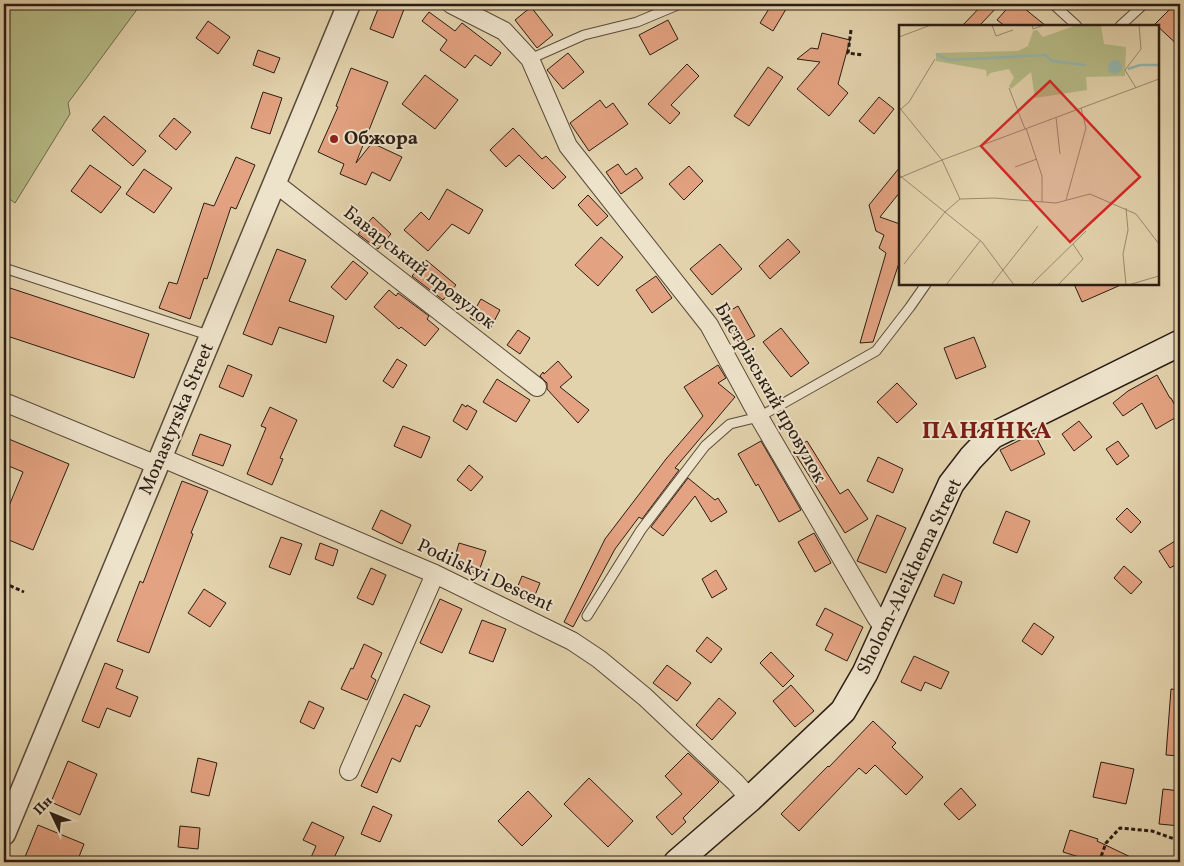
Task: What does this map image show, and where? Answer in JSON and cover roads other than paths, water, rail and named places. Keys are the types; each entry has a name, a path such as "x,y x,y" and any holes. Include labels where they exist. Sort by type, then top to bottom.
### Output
{"main road":[{"name":"Sholom-Aleikhema Street","path":"677,862 750,799 842,711 865,673 951,484 970,458 992,436 1180,343"}],"street":[{"name":"Monastyrska Street","path":"4,834 349,4"},
{"name":"Бистрівський провулок","path":"451,4 504,31 530,59 568,146 709,325 759,417 885,630"},
{"name":"Баварський провулок","path":"275,183 537,386"},
{"name":"Podilskyi Descent","path":"4,402 159,461 435,574 572,642 599,659 645,697 736,783 750,799"},
{"path":"349,771 435,574"}],"lane":[{"path":"530,59 584,35 637,22 680,4"},
{"path":"1053,4 1076,25"},
{"path":"1121,25 1144,4"},
{"path":"4,268 211,336"},
{"path":"587,616 641,530 705,446 730,424 759,417 876,351 925,285"}],"place":[{"name":"Обжора","path":"334,139"}],"district":[{"name":"ПАНЯНКА","path":"987,432"}]}
